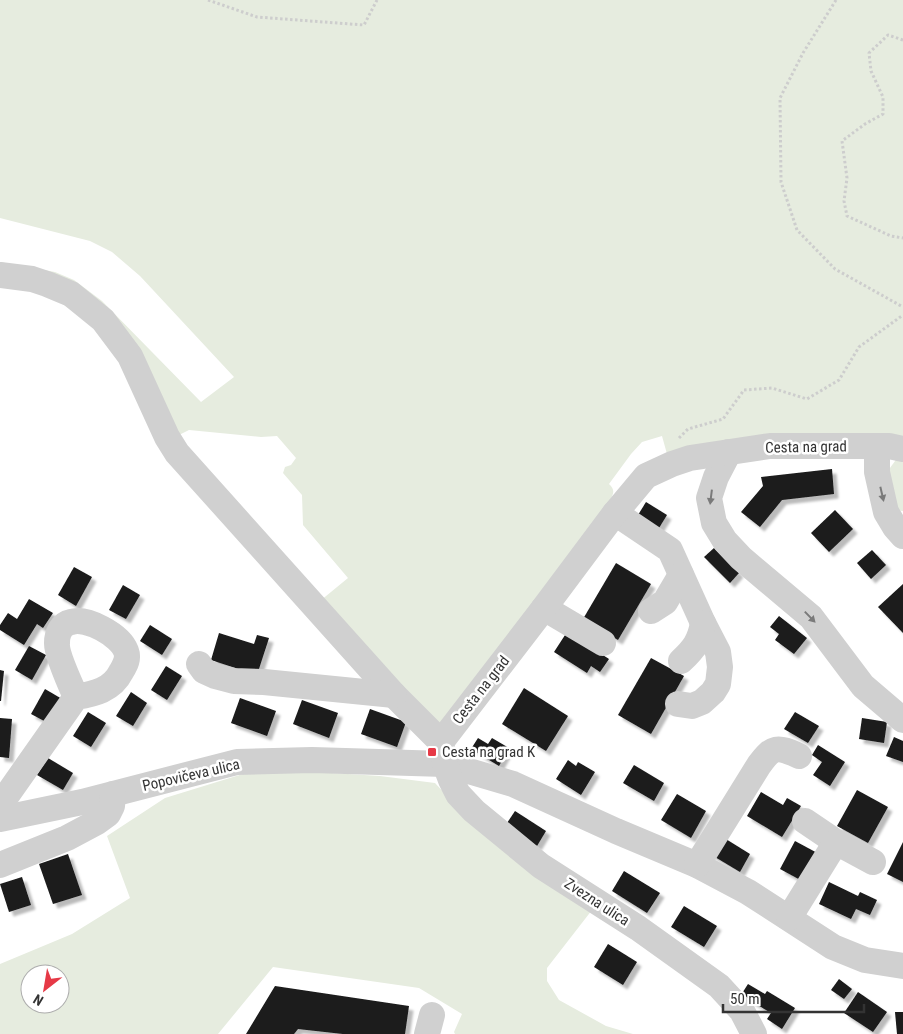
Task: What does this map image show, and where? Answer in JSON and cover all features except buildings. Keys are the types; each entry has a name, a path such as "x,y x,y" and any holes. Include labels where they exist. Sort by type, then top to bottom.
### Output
{"street":[{"path":"0,275 32,279 71,294 103,320 130,356 167,437 177,453 394,695 443,753 616,831 697,865 748,892 833,947 865,960 903,966"},
{"name":"Cesta na grad","path":"443,753 544,608 615,513 646,476 690,458 770,446 889,446 903,449"},
{"path":"877,446 877,472 886,512 903,536"},
{"path":"729,452 716,477 709,498 714,523 724,541 741,558 811,617 863,686 903,720"},
{"path":"615,513 670,550 703,624 718,652 720,666 718,684 713,692 702,702 692,706 678,704"},
{"path":"651,611 665,602 681,575"},
{"path":"544,608 603,643"},
{"path":"681,661 695,647 703,624"},
{"path":"199,664 204,671 234,681 264,682 394,695"},
{"path":"0,804 76,697"},
{"path":"697,865 768,753 778,749 786,750 799,756"},
{"name":"Popovičeva ulica","path":"0,819 113,794 236,762 443,753"},
{"name":"Zvezna ulica","path":"443,753 451,780 458,794 474,810 541,866 638,928 719,986 742,1011 754,1034"},
{"path":"0,865 67,838 97,822 108,814 112,806 113,794"},
{"path":"805,821 836,842 873,862"},
{"path":"789,918 836,842"}],"path":[{"path":"208,0 257,17 364,25 377,0"},
{"path":"836,0 803,53 780,98 781,182 797,230 835,269 903,307"},
{"path":"903,40 888,35 869,52 871,71 883,97 883,114 865,124 842,141 847,178 844,201 847,216 892,236 903,238"},
{"path":"674,442 688,429 723,418 744,390 772,388 807,399 839,380 859,347 903,314"}],"shaded area":[{"path":"0,0 903,0 903,440 667,454 662,436 642,442 609,484 613,491 608,504 438,727 320,601 348,578 303,525 302,495 283,473 285,467 291,465 296,458 277,436 261,437 189,430 175,437 134,352 0,262 55,272 74,280 102,301 201,402 234,377 140,276 112,252 90,241 0,218"},
{"path":"898,457 903,458 903,511 894,510 887,472"},
{"path":"299,771 380,776 435,783 471,821 592,910 547,968 547,981 559,1000 606,1026 633,1034 455,1034 454,1032 462,1014 419,988 273,967 218,1034 0,1034 0,964 72,934 130,898 107,836 165,798 246,773"}],"place":[{"name":"Cesta na grad K","path":"432,752"}]}
